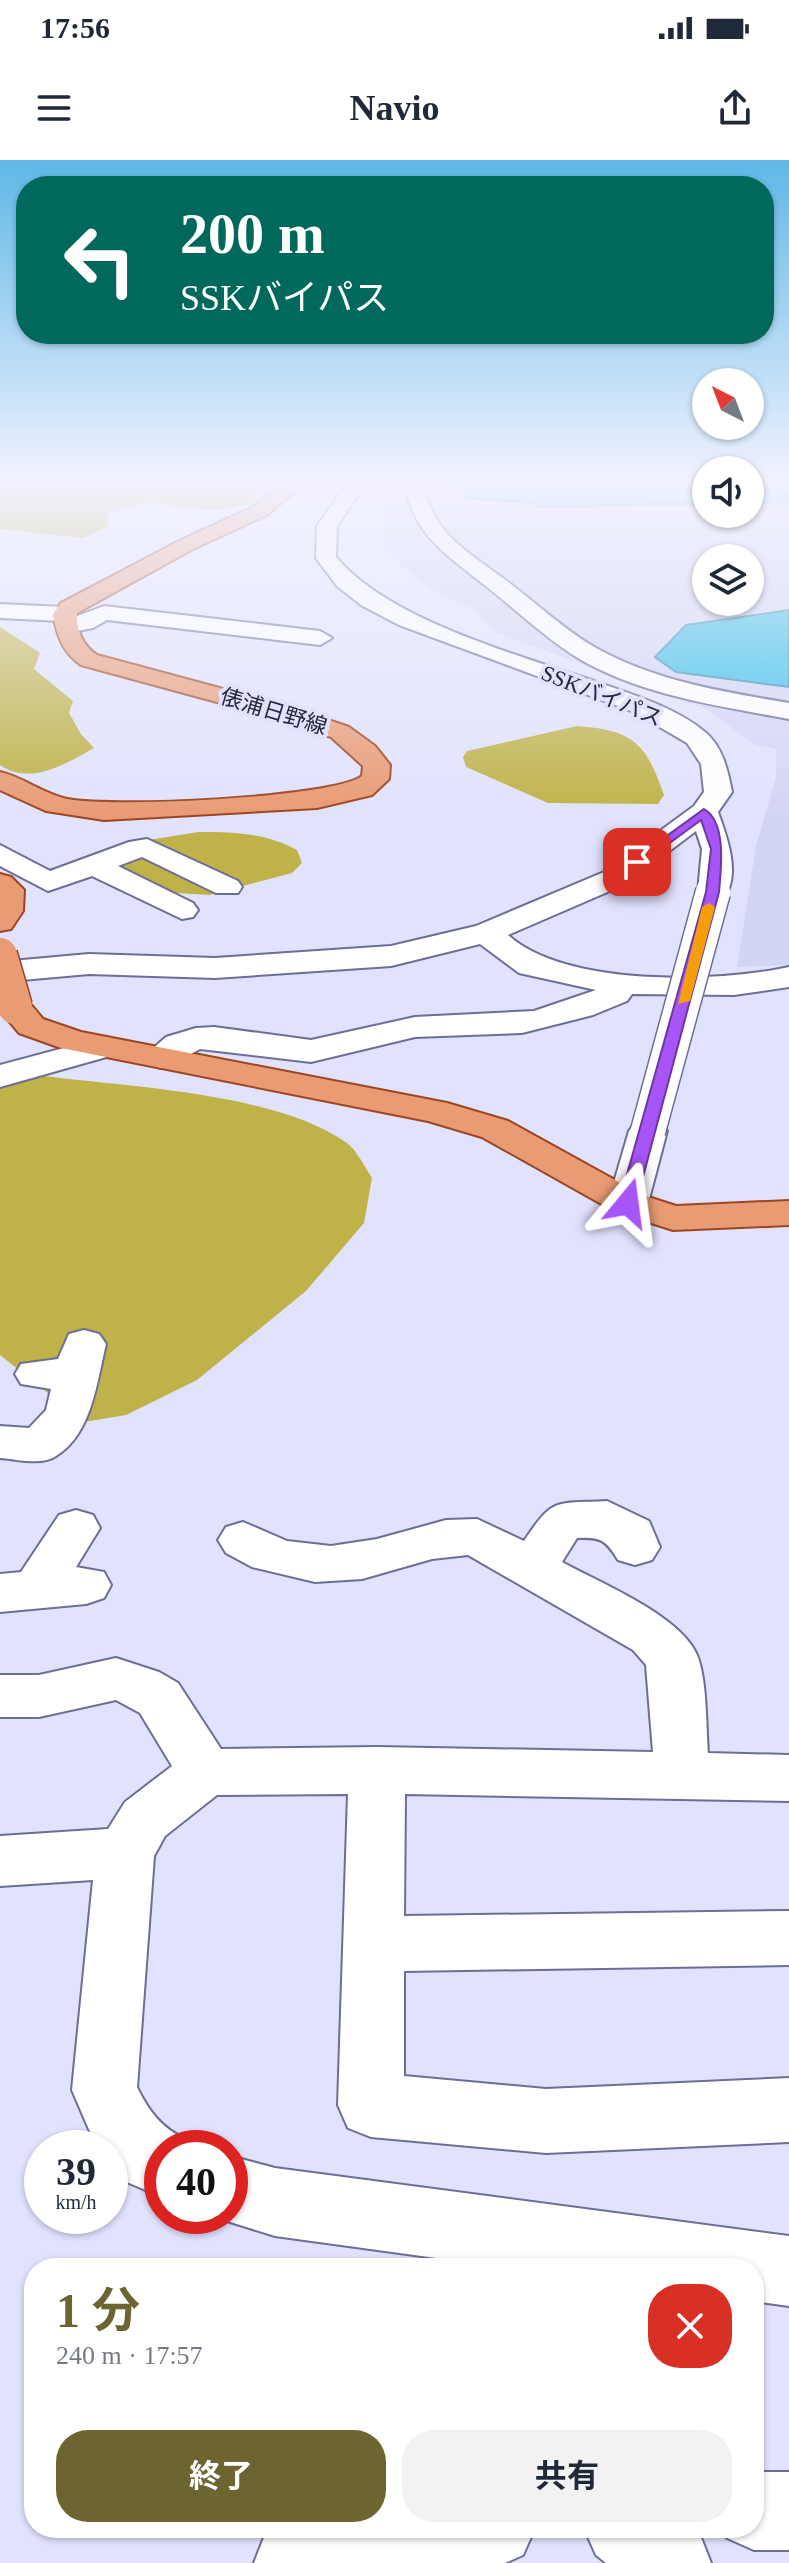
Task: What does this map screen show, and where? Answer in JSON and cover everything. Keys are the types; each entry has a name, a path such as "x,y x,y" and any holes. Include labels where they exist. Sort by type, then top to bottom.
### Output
{"main road":[{"path":"66,620 97,592"},
{"name":"俵浦日野線","path":"0,780 56,805 104,812 317,800 362,789 375,779 377,765 340,732 251,703 89,660 76,653 66,620"},
{"path":"0,955 7,1001 31,1026 45,1033 434,1111 495,1129 628,1203 673,1218 789,1213"}],"street":[{"name":"SSKバイパス","path":"363,592 407,620 643,707 697,738 714,764 718,792 704,812"},
{"path":"507,592 587,653 635,674 702,695 789,711"},
{"path":"0,611 85,623 104,613 320,638"},
{"path":"7,1001 215,968 391,956 487,933 615,878 704,812 717,849 713,892 628,1203"},
{"path":"2,906 35,897 48,882 139,848 147,848 227,887"},
{"path":"0,854 48,882"},
{"path":"93,865 182,910"},
{"path":"487,933 528,965 561,976 698,986 789,977"},
{"path":"0,972 89,964 215,968"},
{"path":"161,1057 174,1044 195,1037 224,1037 275,1050 311,1051 400,1029 522,1023 576,1011 615,994 618,982"},
{"path":"698,986 789,1007"},
{"path":"0,1076 105,1047"},
{"path":"0,1442 40,1445 67,1415 66,1364"},
{"path":"532,1568 563,1521 607,1519 632,1534 635,1547"},
{"path":"18,1591 76,1528"},
{"path":"243,1540 265,1555 295,1562 361,1562 450,1534 477,1537 532,1568 590,1619 651,1636 672,1658 683,1777"},
{"path":"18,1591 86,1585"},
{"path":"0,1696 39,1696 116,1679 140,1687 159,1698 206,1772"},
{"path":"377,1770 371,2105 546,2121 789,2110"},
{"path":"144,2154 123,2130 104,2090 125,1853 145,1819 206,1772 377,1770 789,1778"},
{"path":"0,1861 125,1853"},
{"path":"375,1944 789,1938"},
{"path":"248,2195 275,2202 692,2258"},
{"path":"764,2268 789,2271"},
{"path":"764,2511 789,2511"},
{"path":"293,2563 311,2551 416,2538"},
{"path":"637,2538 672,2563"}],"shaded area":[{"path":"439,592 692,592 692,616 764,616 764,592 789,592 789,965 737,967 756,846 776,777 776,749 753,744 708,710 497,633 473,609"},
{"path":"0,627 40,653 34,669 73,701 69,713 81,734 94,748 60,766 36,773 12,771 0,765"},
{"path":"577,726 612,731 635,742 651,763 664,795 658,804 548,803 466,767 463,757 467,751"},
{"path":"199,832 237,833 273,840 297,850 302,863 292,873 209,895 160,892 122,870 121,854 129,843"},
{"path":"44,1076 202,1095 282,1113 318,1126 351,1146 372,1178 364,1223 306,1291 197,1380 126,1415 84,1422 0,1355 0,1086"}],"water":[{"path":"789,610 789,687 676,672 655,657 686,625"}],"slow traffic":[{"path":"683,1001 709,907"}],"route":[{"path":"628,1203 713,892 717,849 704,812 637,862"}]}
